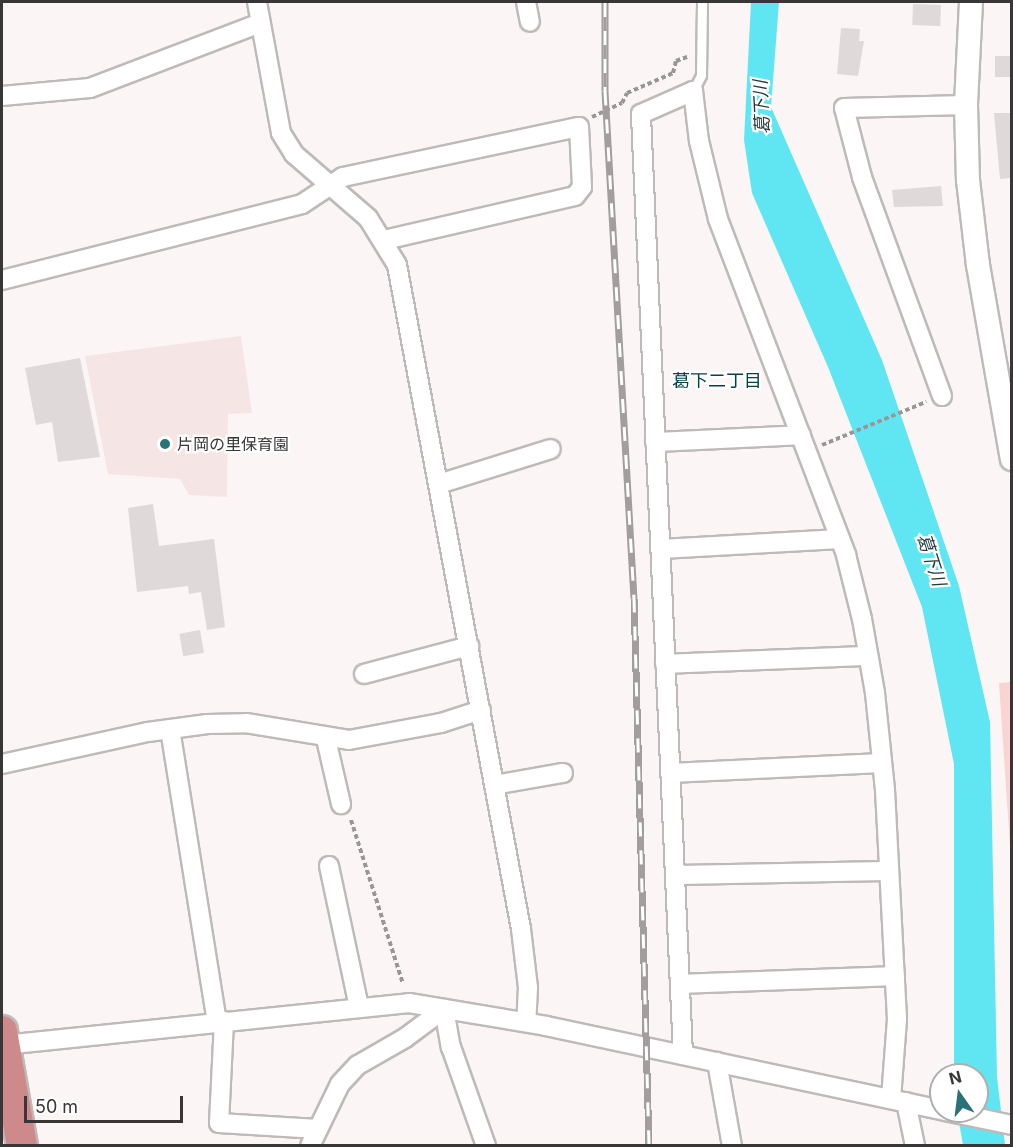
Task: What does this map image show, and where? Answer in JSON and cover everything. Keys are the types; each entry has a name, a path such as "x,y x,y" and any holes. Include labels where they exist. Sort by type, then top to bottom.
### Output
{"highway":[{"path":"3,1038 22,1146"}],"street":[{"path":"257,2 281,132 294,154 368,218 385,240 397,265 405,296 526,960 526,1022"},
{"path":"526,2 530,22"},
{"path":"971,2 966,105 972,224 1008,421 1011,459"},
{"path":"2,96 90,88 260,23"},
{"path":"683,1055 641,114 693,91 699,141 718,219 840,539 868,656 882,763 895,976 898,1101 915,1146"},
{"path":"942,396 862,177 844,108 966,105"},
{"path":"2,280 302,204 343,177 579,127 582,188 575,196 385,240"},
{"path":"655,442 804,443"},
{"path":"439,484 551,449"},
{"path":"661,549 840,539"},
{"path":"364,674 469,646"},
{"path":"665,664 868,656"},
{"path":"2,764 170,729 246,723 326,739 391,734 481,710"},
{"path":"170,729 220,1022 219,1123 314,1137 340,1084 358,1065 405,1038 444,1009"},
{"path":"326,739 341,804"},
{"path":"670,773 882,763"},
{"path":"494,785 563,773"},
{"path":"328,866 359,1007"},
{"path":"675,875 889,871"},
{"path":"680,984 895,976"},
{"path":"3,1038 220,1022 409,1003 526,1022 929,1107"},
{"path":"444,1009 451,1047 486,1146"},
{"path":"717,1062 732,1146"},
{"path":"989,1120 1011,1125"}],"lane":[{"path":"693,91 701,75 702,2"}],"path":[{"path":"579,127 622,103 627,93 673,73 676,61 686,55"},
{"path":"804,443 942,396"},
{"path":"341,804 350,818 409,1003"}],"shaded area":[{"name":"片岡の里保育園","path":"241,336 252,413 228,414 227,497 189,495 180,479 108,474 85,356"},
{"path":"1012,682 1011,861 999,683"}],"water":[{"name":"葛下川","path":"751,2 779,2 771,107 882,360 959,586 990,722 997,1077 1005,1145 963,1145 959,1123 989,1123 989,1063 954,1063 954,764 922,607 828,367 752,193 744,140"}],"building":[{"path":"913,4 941,5 940,26 912,25"},
{"path":"841,28 860,29 859,41 864,41 858,76 837,74"},
{"path":"995,56 1011,56 1011,77 995,77"},
{"path":"994,113 1011,113 1011,178 1000,179"},
{"path":"941,186 943,206 894,207 892,190"},
{"path":"80,358 100,457 58,462 52,422 36,425 25,368"},
{"path":"153,504 159,546 214,539 225,627 207,630 201,592 189,594 188,586 137,592 128,508"},
{"path":"200,630 204,653 183,656 179,634"}],"railway":[{"path":"605,2 605,91 634,598 649,1146"}],"place":[{"name":"片岡の里保育園","path":"165,444"}],"district":[{"name":"葛下二丁目","path":"717,381"}]}
